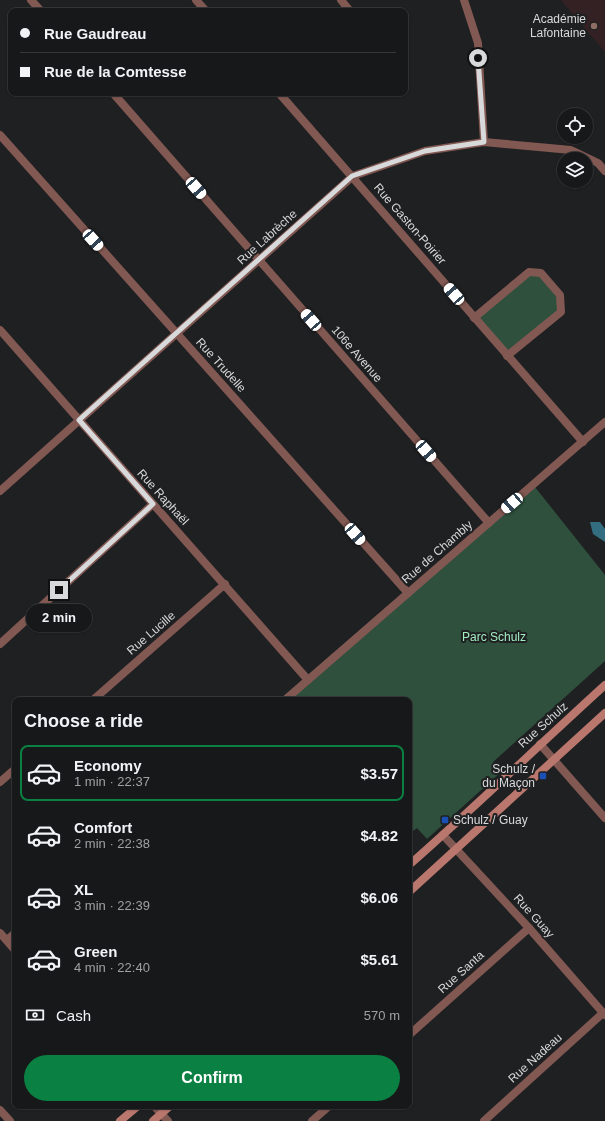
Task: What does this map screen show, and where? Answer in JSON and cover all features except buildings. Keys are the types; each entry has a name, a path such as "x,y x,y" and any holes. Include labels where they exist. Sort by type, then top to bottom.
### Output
{"street":[{"path":"31,0 38,8"},
{"path":"196,0 203,8"},
{"path":"464,0 478,44 484,142"},
{"name":"106e Avenue","path":"115,96 489,523"},
{"name":"Rue Gaston-Poirier","path":"282,96 583,442"},
{"name":"Rue Trudelle","path":"0,136 408,593"},
{"name":"Rue Labrèche","path":"0,491 352,176 425,151 484,142 571,150 598,163 605,171"},
{"path":"474,318 529,272 541,273 560,295 561,312 507,356"},
{"name":"Rue Raphaël","path":"0,330 308,680"},
{"name":"Rue de Chambly","path":"288,697 605,422"},
{"path":"0,644 153,504"},
{"name":"Rue Lucille","path":"97,697 225,584"},
{"name":"Rue Schulz","path":"412,862 605,685"},
{"path":"412,889 605,713"},
{"path":"540,744 605,818"},
{"path":"0,782 12,772"},
{"name":"Rue Guay","path":"443,835 529,928 604,1014"},
{"name":"Rue Santa","path":"412,1032 529,928"},
{"path":"0,933 12,946"},
{"path":"7,940 12,936"},
{"name":"Rue Nadeau","path":"484,1121 604,1014"},
{"path":"120,1121 134,1109"},
{"path":"157,1109 168,1121"},
{"path":"153,1121 167,1109"},
{"path":"312,1121 326,1109"},
{"path":"0,1110 10,1121"}],"shaded area":[{"name":"Académie Lafontaine","path":"561,0 605,0 605,52"}],"green space":[{"path":"529,272 541,273 560,295 561,312 507,356 474,318"},
{"name":"Parc Schulz","path":"531,482 605,575 605,661 493,762 501,772 427,839 417,828 412,832 412,697 282,697"}],"water":[{"path":"590,522 600,522 605,529 605,542 593,534"}],"place":[{"name":"Académie Lafontaine","path":"594,26"},
{"name":"Schulz / du Maçon","path":"543,776"},
{"name":"Schulz / Guay","path":"445,820"}],"route":[{"path":"59,590 153,504 79,420 352,176 425,151 484,142 478,58"}]}
